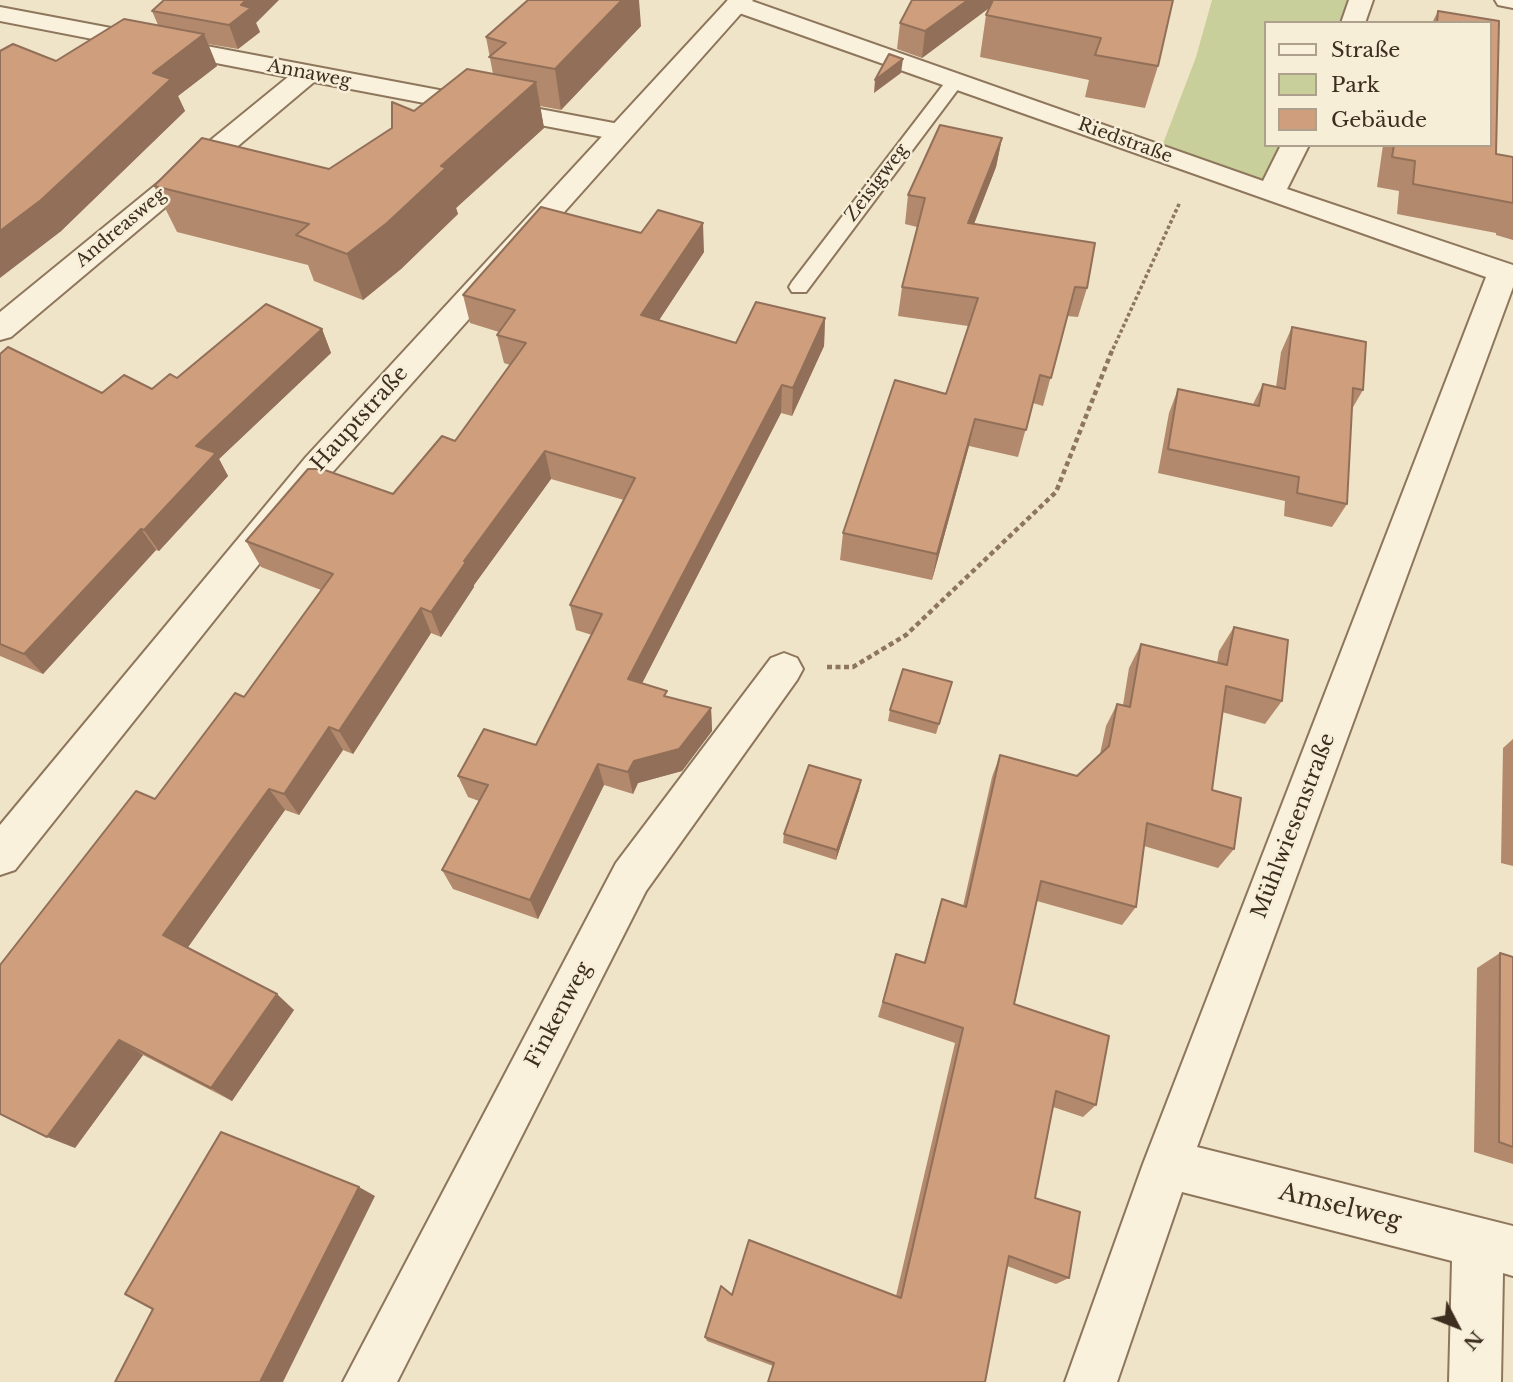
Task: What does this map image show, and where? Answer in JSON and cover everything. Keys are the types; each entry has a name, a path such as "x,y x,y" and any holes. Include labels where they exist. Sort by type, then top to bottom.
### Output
{"street":[{"path":"1354,21 1361,0"},
{"path":"1507,0 1513,1"},
{"name":"Riedstraße","path":"739,2 1204,170 1508,274"},
{"name":"Hauptstraße","path":"0,856 318,466 739,2"},
{"name":"Annaweg","path":"0,14 619,132"},
{"name":"Andreasweg","path":"0,329 307,74"},
{"path":"1271,192 1294,147"},
{"name":"Mühlwiesenstraße","path":"1091,1382 1167,1164 1508,274"},
{"name":"Finkenweg","path":"369,1382 631,877 784,669"},
{"name":"Amselweg","path":"1167,1164 1495,1246"},
{"path":"1475,1382 1495,1246"}],"lane":[{"name":"Zeisigweg","path":"799,286 956,80"}],"path":[{"path":"784,669 853,667 906,635 1056,492 1122,326 1178,206 1204,170"}],"green space":[{"path":"1212,0 1361,0 1354,21 1264,21 1264,147 1294,147 1271,192 1159,154 1196,57"}],"building":[{"path":"164,0 246,0 241,5 251,8 229,25 152,11"},
{"path":"528,0 622,0 555,69 489,57 506,43 486,37"},
{"path":"912,0 968,0 925,31 900,23"},
{"path":"993,0 1173,0 1158,66 1095,55 1101,38 986,15"},
{"path":"1438,11 1499,21 1496,154 1513,157 1513,203 1413,184 1415,161 1392,157 1394,147 1492,147 1492,21 1437,21"},
{"path":"124,19 204,34 153,73 171,79 41,200 0,231 0,51 13,44 56,61"},
{"path":"889,54 903,59 875,80"},
{"path":"467,69 536,82 441,166 446,168 387,223 347,254 296,235 309,224 154,186 202,138 329,169 392,128 392,102 414,111"},
{"path":"940,125 1002,138 968,223 1095,243 1087,288 1075,287 1051,378 1040,375 1026,430 975,419 937,554 843,533 895,380 946,394 978,298 902,287 925,198 908,195"},
{"path":"541,207 641,233 658,210 703,223 641,315 736,343 756,302 825,318 793,388 782,385 628,679 667,691 664,696 711,708 679,749 634,761 628,772 598,764 530,900 442,870 488,785 458,776 484,729 536,745 602,614 570,605 635,478 545,451 464,561 466,562 431,612 421,608 339,731 329,727 284,794 269,789 163,935 277,994 211,1088 119,1040 47,1137 0,1114 0,965 136,791 155,799 235,693 244,697 333,574 246,541 308,469 322,469 393,494 442,436 455,441 526,343 497,335 515,310 463,295"},
{"path":"266,304 322,329 196,446 216,453 24,654 0,644 0,354 8,347 102,393 124,375 152,389 170,374 177,378"},
{"path":"1292,327 1366,342 1363,390 1353,388 1347,504 1297,493 1299,477 1168,449 1178,389 1259,406 1263,384 1285,389"},
{"path":"1234,627 1288,640 1282,701 1226,686 1212,790 1241,798 1234,849 1147,823 1136,907 1041,881 1014,1004 1109,1036 1096,1105 1056,1091 1035,1198 1080,1212 1069,1278 1009,1256 985,1382 768,1382 774,1363 705,1337 721,1286 732,1295 749,1240 901,1298 963,1028 883,1002 896,954 925,963 942,899 966,907 1000,755 1077,776 1109,746 1117,704 1130,707 1141,644 1227,665"},
{"path":"903,669 952,682 939,724 890,710"},
{"path":"809,765 861,780 837,850 784,834"},
{"path":"1500,953 1513,957 1513,1147 1499,1142"},
{"path":"221,1132 359,1187 260,1382 115,1382 153,1309 125,1294"}]}
